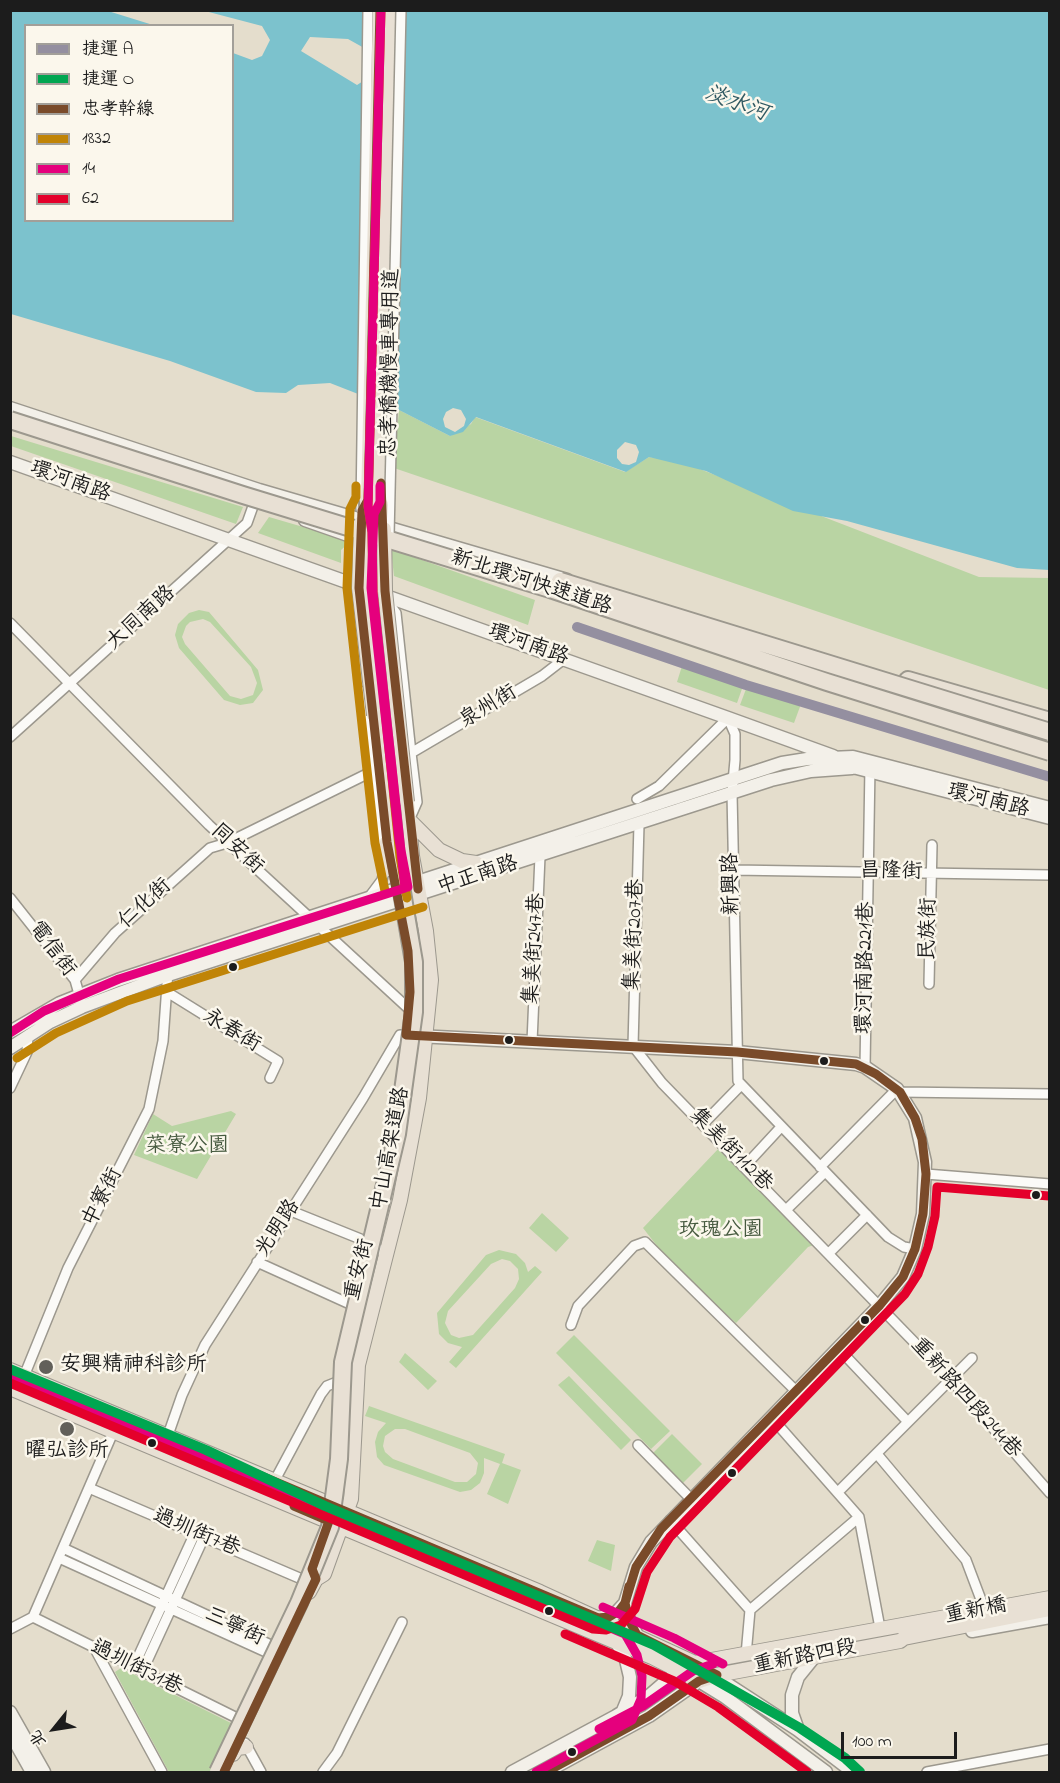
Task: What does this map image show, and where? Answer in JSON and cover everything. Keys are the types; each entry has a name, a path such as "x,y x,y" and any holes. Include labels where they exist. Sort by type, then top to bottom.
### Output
{"highway":[{"name":"新北環河快速道路","path":"10,408 246,486 1050,731"},
{"name":"新北環河快速道路","path":"10,422 550,589 1050,754"},
{"name":"中山高架道路","path":"218,1773 299,1603 330,1527 339,1468 343,1362 398,1134 414,1012 413,952 396,857 370,599 370,505"},
{"name":"中山高架道路","path":"229,1773 316,1588 342,1518 350,1460 353,1364 398,1185 412,1104 425,998 425,964 405,843 370,505"},
{"path":"312,522 322,520 374,532 588,596 1050,742"},
{"path":"844,668 908,680 1050,721"}],"main road":[{"path":"380,10 370,505 384,531 385,591 409,820 439,850 462,861 476,863"},
{"path":"388,868 359,588 370,505 393,10"},
{"name":"重安街","path":"310,1580 324,1574 347,1512 355,1465 358,1365 412,1148 431,980 426,931 412,856 409,820"},
{"name":"重安街","path":"224,1773 233,1754 244,1741 279,1657 310,1580 329,1521 339,1360 392,1136 409,1009 408,951 398,896 388,868"},
{"path":"10,1370 598,1618 695,1663"},
{"path":"14,1389 617,1643 679,1670 699,1682"},
{"name":"重新橋","path":"902,1635 1050,1598"},
{"name":"重新橋","path":"902,1635 1050,1609"},
{"name":"重新路四段","path":"695,1663 881,1628 902,1635"},
{"name":"重新路四段","path":"699,1682 717,1675 815,1656 902,1635"}],"street":[{"name":"忠孝橋機慢車專用道","path":"368,10 370,505"},
{"name":"忠孝橋機慢車專用道","path":"398,715 401,699 389,593 388,517 401,10"},
{"path":"10,408 259,490 581,606 988,737 1050,754"},
{"name":"環河南路","path":"10,422 312,522"},
{"name":"環河南路","path":"10,462 380,592 833,756"},
{"name":"大同南路","path":"10,737 247,523 259,490"},
{"path":"374,532 619,595 1050,731"},
{"name":"重安街","path":"365,899 377,888 388,868 394,825 367,588 366,560 374,532"},
{"name":"重安街","path":"374,532 379,559 380,592 374,651 373,771 388,868"},
{"name":"重安街","path":"380,592 396,613 417,802 409,820"},
{"name":"同安街","path":"10,623 227,843 322,926 409,1009"},
{"path":"374,651 400,648"},
{"name":"重安街","path":"374,651 405,836 412,856"},
{"name":"泉州街","path":"411,753 542,676 564,659"},
{"path":"988,737 994,713"},
{"path":"637,799 659,786 728,718"},
{"name":"新興路","path":"728,718 735,734 732,787 733,870 736,1076 740,1086"},
{"name":"中正南路","path":"168,969 322,926 418,889 540,856 639,824 732,787 782,763 833,756 853,762"},
{"path":"853,762 870,767 951,777 1050,802"},
{"name":"中正南路","path":"418,889 476,863 732,787 853,762"},
{"name":"環河南路","path":"870,767 900,770 1050,808"},
{"name":"環河南路","path":"870,767 1050,818"},
{"name":"環河南路221巷","path":"865,1067 870,767"},
{"path":"227,843 373,771"},
{"name":"集美街207巷","path":"633,1046 639,824"},
{"name":"仁化街","path":"75,980 122,926 210,848 227,843"},
{"name":"民族街","path":"929,984 932,845"},
{"name":"集美街247巷","path":"532,1042 540,856"},
{"name":"昌隆街","path":"733,870 1050,875"},
{"name":"中正南路","path":"10,1032 81,1000 309,917 365,899 398,896"},
{"name":"電信街","path":"10,897 75,980 81,1000"},
{"name":"中寮街","path":"14,1389 24,1376 68,1268 149,1109 163,1041 168,969"},
{"name":"永春街","path":"166,992 278,1061 270,1078"},
{"name":"中正南路","path":"10,1048 81,1000"},
{"path":"10,1088 27,1052 28,1035"},
{"name":"光明路","path":"168,1435 182,1395 205,1346 400,1035 406,1035"},
{"path":"406,1035 737,1052 865,1067 898,1091 915,1118 921,1139 926,1174 923,1214 915,1249 903,1277 880,1305 670,1520 644,1553 630,1584 626,1603 628,1620 637,1635"},
{"name":"集美街112巷","path":"633,1046 662,1083 880,1305"},
{"path":"703,1124 740,1086 897,1244 915,1249"},
{"path":"787,1209 898,1091 1050,1094"},
{"path":"745,1166 781,1127"},
{"path":"926,1174 1050,1184"},
{"path":"291,1211 368,1242 386,1254"},
{"path":"829,1252 867,1215"},
{"path":"571,1325 578,1306 634,1246 645,1242 796,1391"},
{"path":"257,1262 352,1305"},
{"name":"重新路四段244巷","path":"880,1305 951,1380 1050,1493"},
{"path":"838,1348 908,1422"},
{"path":"838,1492 972,1358"},
{"path":"275,1480 321,1394 327,1386 337,1382"},
{"path":"771,1417 859,1517 881,1628 899,1620 1050,1593"},
{"path":"10,1629 33,1617 114,1430"},
{"path":"638,1445 691,1499"},
{"path":"877,1454 966,1560 982,1605"},
{"name":"過圳街7巷","path":"89,1488 310,1580"},
{"path":"746,1655 750,1610 859,1517"},
{"path":"670,1520 750,1610"},
{"path":"138,1670 199,1535"},
{"name":"三寧街","path":"63,1548 168,1603"},
{"name":"三寧街","path":"59,1558 273,1646 279,1657"},
{"path":"598,1618 614,1615 626,1603"},
{"name":"過圳街31巷","path":"33,1617 239,1719 244,1741"},
{"path":"902,1635 917,1642 1050,1617"},
{"path":"322,1773 337,1753 402,1622"},
{"path":"617,1643 626,1660 630,1677 629,1696 622,1713"},
{"path":"95,1649 162,1773"},
{"path":"798,1730 792,1713 792,1695 798,1677 815,1656"},
{"path":"512,1773 622,1713 650,1695 679,1670 695,1663 717,1675 798,1730 848,1771"},
{"path":"546,1773 650,1716 699,1682 725,1697 826,1773"},
{"path":"10,1712 36,1772"},
{"path":"10,1733 36,1772"},
{"path":"244,1741 261,1773"},
{"path":"927,1773 963,1769 1050,1749"}],"green space":[{"path":"399,410 450,436 471,424 475,417 625,472 649,457 679,461 979,577 1049,578 1049,690 394,468"},
{"path":"10,436 243,507 236,524 11,446"},
{"path":"269,517 351,541 341,550 341,563 258,533"},
{"path":"391,549 535,600 528,625 394,576"},
{"path":"199,610 209,612 258,670 263,690 253,703 240,705 224,700 179,648 175,635 178,624 189,613","holes":["203,619 210,622 251,667 257,683 253,695 241,699 230,696 185,644 182,637 190,622"]},
{"path":"682,666 743,686 737,703 677,682"},
{"path":"746,689 801,704 794,723 740,705"},
{"name":"菜寮公園","path":"231,1111 236,1114 197,1179 134,1155 153,1114 172,1126"},
{"name":"玫瑰公園","path":"720,1147 814,1245 808,1247 736,1323 676,1270 643,1228"},
{"path":"542,1213 569,1238 556,1252 529,1228"},
{"path":"499,1250 516,1254 525,1263 528,1272 535,1266 542,1272 456,1368 449,1362 462,1347 448,1343 439,1334 437,1313 486,1255","holes":["502,1259 510,1261 518,1269 519,1279 515,1288 473,1335 459,1338 451,1335 445,1323 448,1311 491,1264"]},
{"path":"574,1335 670,1431 651,1449 556,1353"},
{"path":"405,1353 437,1381 428,1390 399,1362"},
{"path":"569,1376 631,1440 621,1450 558,1385"},
{"path":"369,1406 505,1454 502,1463 521,1470 508,1504 487,1494 500,1464 484,1458 484,1473 480,1483 471,1490 460,1492 384,1465 377,1457 375,1442 378,1432 386,1423 365,1416","holes":["395,1429 405,1429 470,1453 478,1463 476,1474 467,1482 455,1482 393,1459 385,1452 383,1446 385,1436"]},
{"path":"672,1434 702,1464 682,1484 653,1453"},
{"path":"597,1540 615,1545 611,1571 588,1561"},
{"path":"121,1668 235,1725 211,1772 169,1772 115,1672"}],"water":[{"name":"淡水河","path":"11,11 108,11 150,24 24,24 24,222 234,222 234,53 252,60 262,56 270,40 262,26 205,11 1049,11 1049,570 1017,568 847,521 793,511 706,471 649,457 626,472 476,417 463,432 450,436 399,410 330,383 298,385 286,393 256,392 170,361 11,314","holes":["310,37 348,39 391,63 357,85 301,51","453,408 461,410 466,419 464,426 455,432 445,427 443,419 446,412","625,442 636,445 639,452 636,462 629,465 622,464 617,458 617,450"]}],"metro line":[{"name":"A","path":"577,627 746,685 1050,777"},
{"name":"O","path":"10,1369 206,1450 325,1506 654,1645 800,1728 845,1758 860,1772"}],"transit line":[{"name":"忠孝幹線","path":"380,10 368,500 362,511 359,588 387,842 408,951 410,992 406,1035 737,1052 856,1064 876,1074 900,1092 915,1118 922,1139 926,1174 923,1214 915,1249 903,1277 880,1305 661,1529 636,1567 625,1603 629,1620 637,1635 717,1675"},
{"name":"1832","path":"381,10 368,506 372,532 373,592 400,857 407,898"},
{"name":"14","path":"10,1033 44,1011 119,979 405,888 373,592 372,532 368,506 381,10"},
{"name":"忠孝幹線","path":"381,483 385,591 418,889"},
{"name":"1832","path":"356,486 356,497 350,509 347,588 375,843 385,891"},
{"name":"14","path":"380,486 380,502 374,514 371,588 399,840 408,887"},
{"name":"1832","path":"17,1058 56,1033 127,1001 423,907"},
{"name":"62","path":"10,1383 593,1629 606,1630 621,1625 635,1609 647,1572 670,1537 905,1294 918,1274 928,1247 935,1216 937,1187 1049,1196"},
{"name":"忠孝幹線","path":"10,1370 598,1618 609,1617 619,1611 625,1603 629,1586"},
{"name":"14","path":"15,1377 625,1634 637,1655 642,1676 641,1699 632,1720 536,1772"},
{"name":"忠孝幹線","path":"224,1772 316,1579 312,1569 329,1521 294,1506"},
{"name":"14","path":"603,1607 674,1638 723,1664"},
{"name":"62","path":"565,1634 674,1681 718,1707 807,1772"},
{"name":"14","path":"599,1729 643,1706 693,1671 713,1664"},
{"name":"忠孝幹線","path":"546,1772 649,1716 699,1681 717,1675"}],"place":[{"name":"安興精神科診所","path":"46,1367"},
{"name":"曜弘診所","path":"67,1429"}]}
